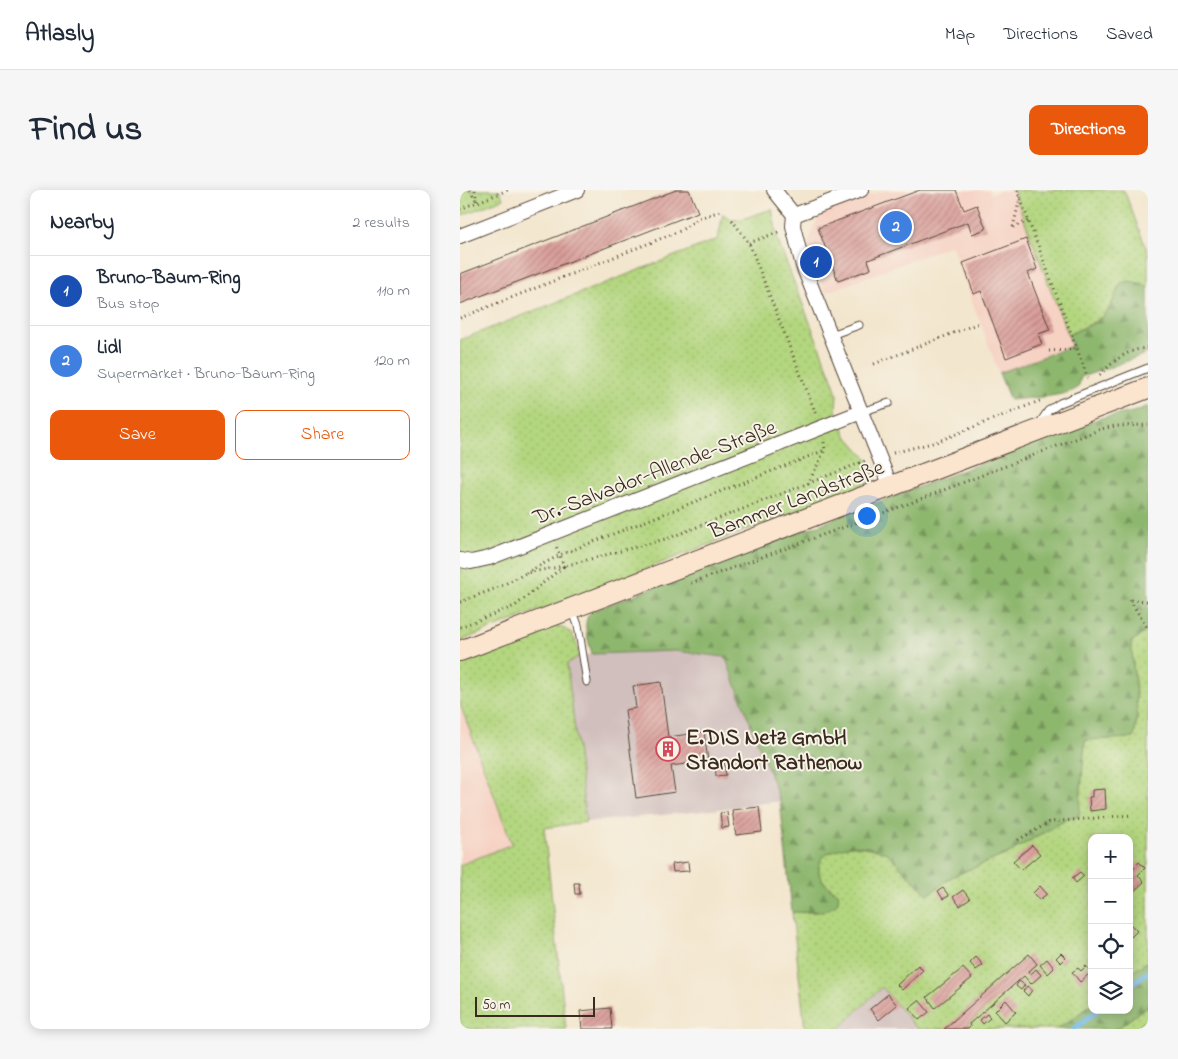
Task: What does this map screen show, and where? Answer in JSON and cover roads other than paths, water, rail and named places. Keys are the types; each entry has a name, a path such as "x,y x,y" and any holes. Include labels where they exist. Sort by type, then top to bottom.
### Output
{"main road":[{"name":"Bammer Landstraße","path":"460,651 1148,388"}],"street":[{"path":"460,236 577,190"},
{"path":"774,190 793,221 803,266 891,487"},
{"path":"793,221 861,190"},
{"name":"Dr.-Salvador-Allende-Straße","path":"460,560 471,562 490,558 862,412"}],"lane":[{"path":"831,336 859,325"},
{"path":"1032,433 1054,406 1148,368"},
{"path":"862,412 888,403"},
{"path":"572,608 578,626 587,682"}],"waterway":[{"path":"1133,983 1148,972"},
{"path":"1074,1029 1093,1014"}],"place":[{"name":"Lidl","path":"896,227"},
{"name":"Bruno-Baum-Ring","path":"816,262"},
{"name":"E.DIS Netz GmbH Standort Rathenow","path":"668,749"}]}
